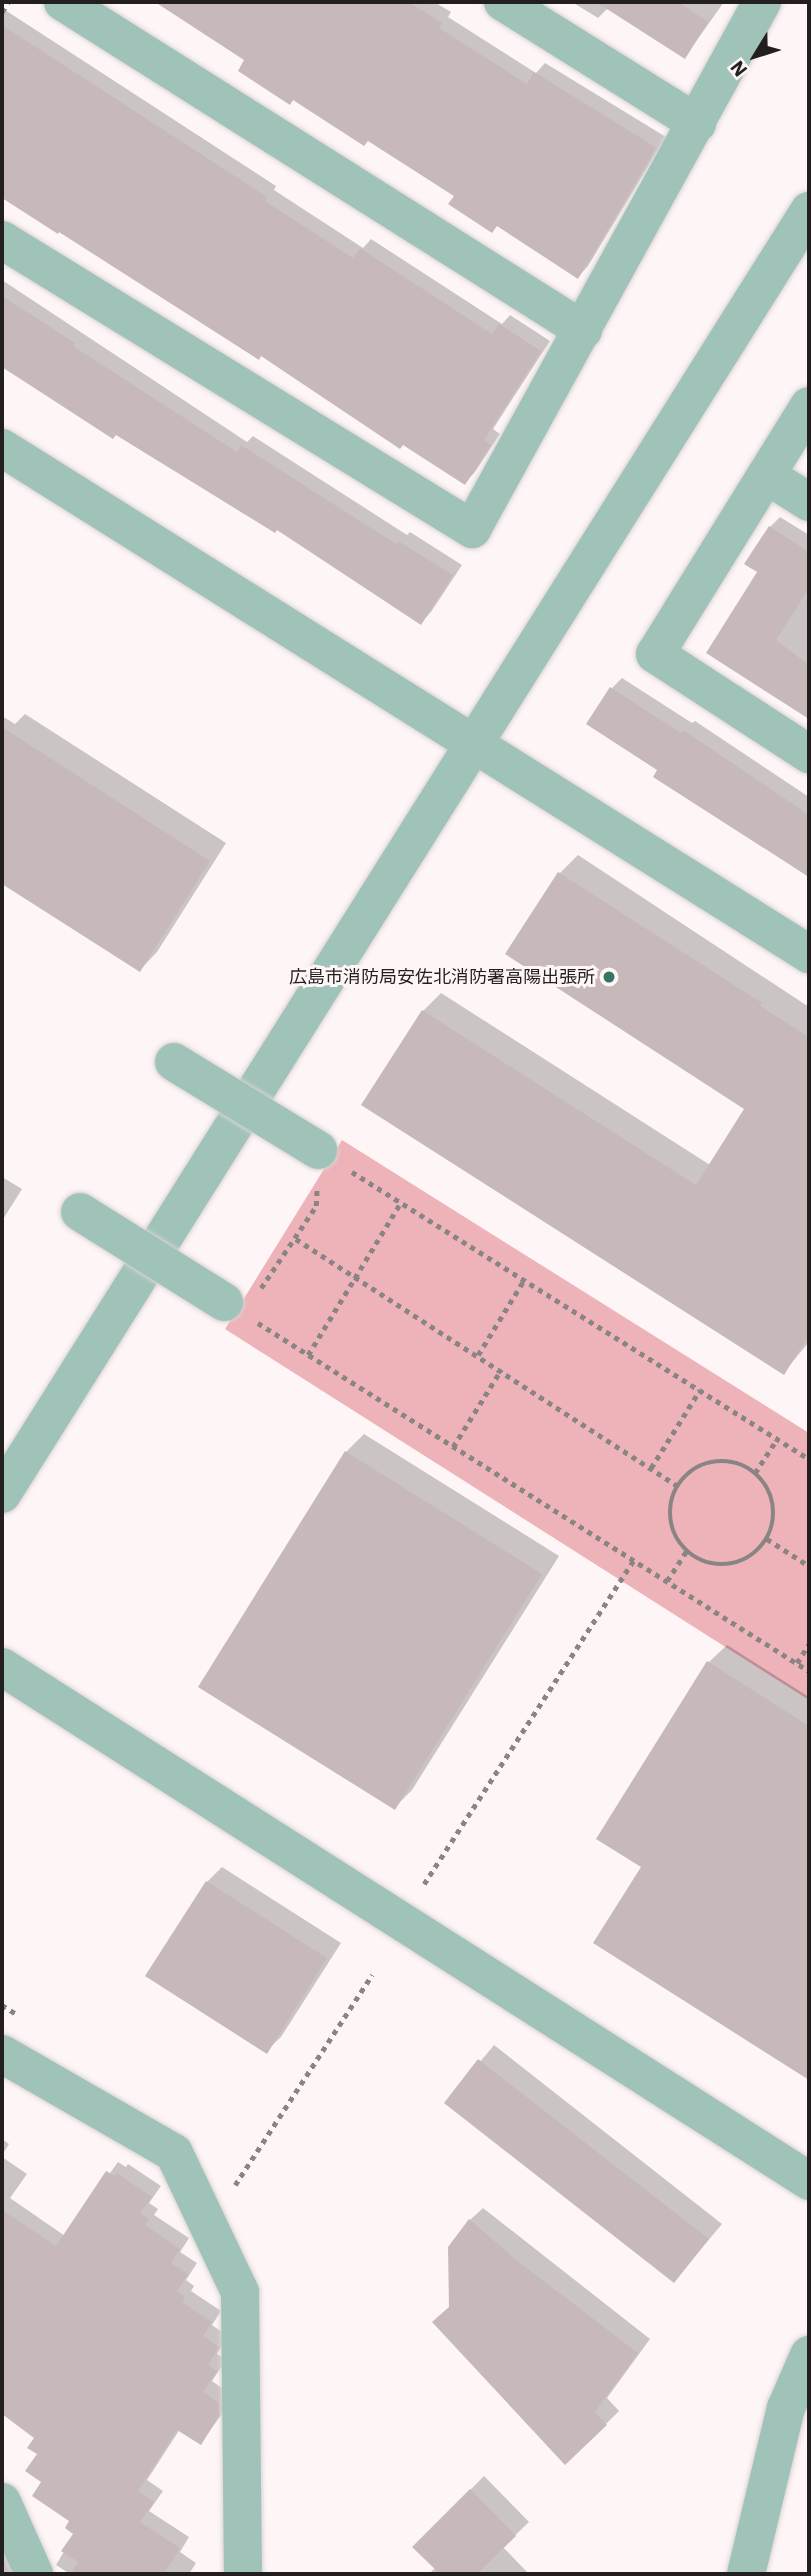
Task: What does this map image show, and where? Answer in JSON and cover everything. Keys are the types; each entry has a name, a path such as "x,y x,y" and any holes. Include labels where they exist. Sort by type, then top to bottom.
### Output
{"street":[{"path":"63,2 583,330"},
{"path":"503,2 697,123"},
{"path":"2,240 472,529 762,2"},
{"path":"2,1494 809,211"},
{"path":"809,406 655,654 809,754"},
{"path":"2,448 809,954"},
{"path":"766,475 809,502"},
{"path":"171,1059 324,1154"},
{"path":"76,1210 230,1306"},
{"path":"13,1674 809,2181"},
{"path":"2,2054 174,2152 240,2292 243,2574"},
{"path":"746,2574 786,2408 809,2355"},
{"path":"2,2502 34,2574"}],"path":[{"path":"2,12 8,2"},
{"path":"809,1459 324,1154 316,1206 296,1239 265,1287 230,1306 809,1671"},
{"path":"308,1355 401,1202"},
{"path":"296,1239 678,1486"},
{"path":"478,1355 524,1280"},
{"path":"453,1447 501,1370"},
{"path":"651,1468 699,1390"},
{"path":"755,1473 777,1438"},
{"path":"729,1461 745,1466 755,1473 769,1490 774,1506 773,1523 767,1539 750,1557 726,1565 709,1564 687,1550 672,1530 670,1512 678,1486 695,1468 711,1462 729,1461"},
{"path":"767,1539 809,1566"},
{"path":"667,1581 687,1550"},
{"path":"424,1884 634,1560"},
{"path":"797,1663 809,1644"},
{"path":"235,2186 372,1975"}],"shaded area":[{"path":"342,1140 809,1433 809,1700 225,1329"}],"building":[{"path":"155,2 409,2 442,23 439,28 527,84 534,72 657,148 578,279 497,226 492,233 448,204 454,196 368,141 364,146 293,100 290,105 238,71 244,60"},
{"path":"596,2 678,2 708,22 685,59"},
{"path":"2,25 267,197 265,201 353,258 360,248 492,334 499,324 541,351 484,440 491,445 465,485 403,445 400,449 261,356 259,360 2,198"},
{"path":"2,296 75,343 73,346 237,452 241,445 396,544 398,541 453,575 421,625 277,530 275,533 116,435 113,439 2,367"},
{"path":"769,526 809,552 809,588 776,640 809,665 809,719 706,653 757,572 744,564"},
{"path":"610,687 681,733 683,730 809,815 809,877 653,777 657,770 586,724"},
{"path":"2,727 210,861 140,972 2,884"},
{"path":"558,872 762,1003 760,1006 809,1037 809,1335 784,1375 361,1105 422,1010 696,1185 744,1109 505,954"},
{"path":"345,1451 542,1574 395,1810 198,1687"},
{"path":"707,1661 809,1726 809,2080 593,1943 641,1867 596,1839"},
{"path":"206,1881 327,1958 267,2054 145,1976"},
{"path":"478,2059 709,2239 674,2283 444,2103"},
{"path":"106,2171 115,2176 117,2173 152,2197 140,2213 149,2219 145,2225 180,2249 171,2263 188,2274 177,2291 185,2297 182,2302 212,2322 203,2336 219,2347 208,2365 217,2371 203,2392 219,2403 219,2416 201,2445 177,2430 138,2491 154,2502 140,2522 180,2548 164,2574 70,2574 78,2562 61,2551 73,2534 65,2528 69,2521 32,2496 41,2482 25,2471 37,2454 27,2448 34,2438 2,2414 2,2210 56,2246"},
{"path":"469,2219 520,2263 638,2353 595,2412 607,2425 565,2465 432,2322 449,2307 448,2247"},
{"path":"470,2489 516,2536 477,2574 440,2574 412,2547"}],"place":[{"name":"広島市消防局安佐北消防署高陽出張所","path":"609,977"}]}
